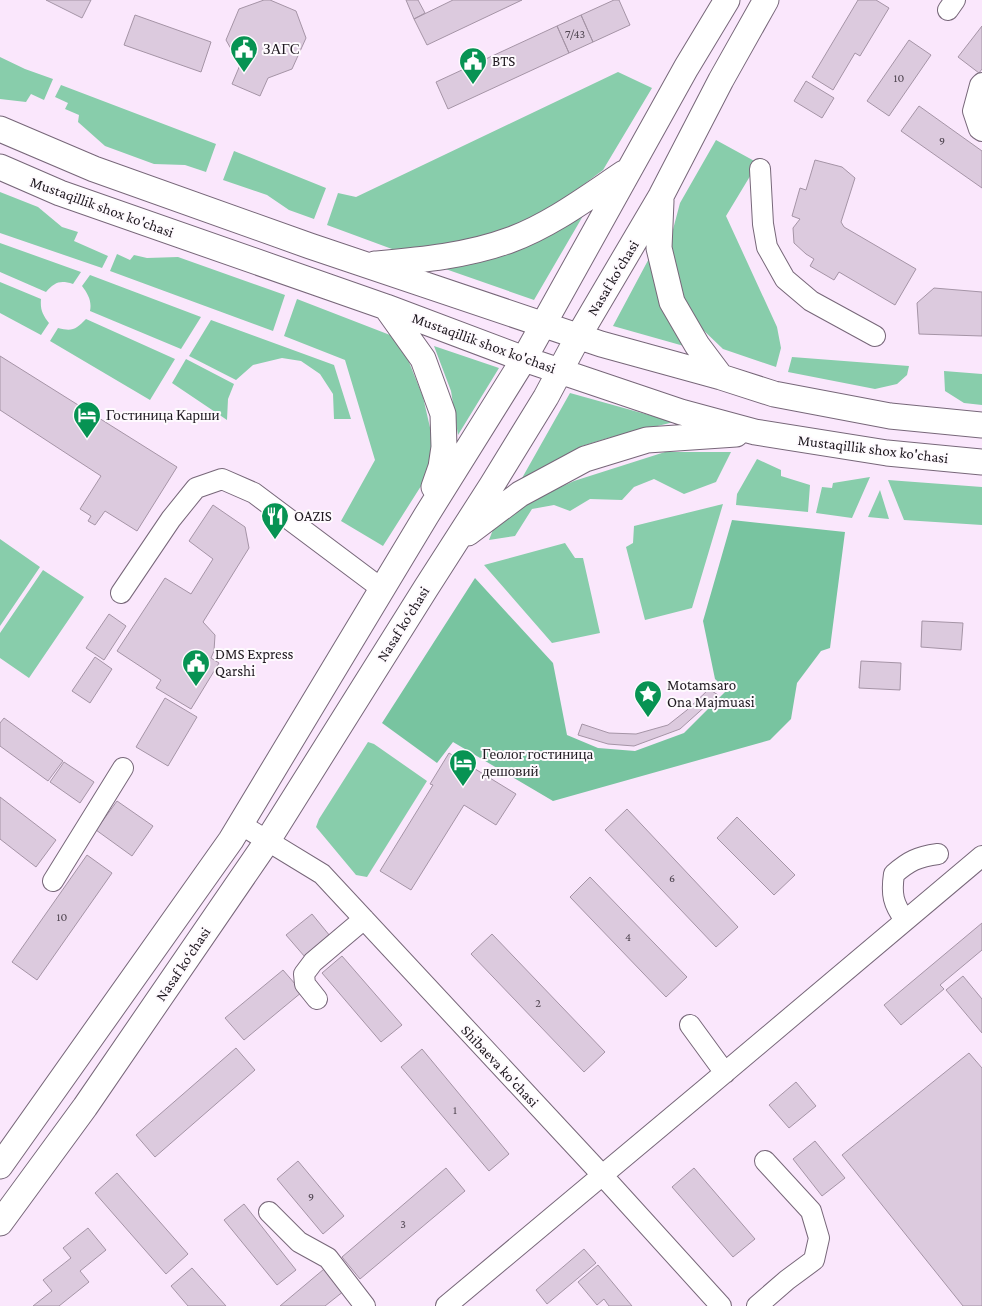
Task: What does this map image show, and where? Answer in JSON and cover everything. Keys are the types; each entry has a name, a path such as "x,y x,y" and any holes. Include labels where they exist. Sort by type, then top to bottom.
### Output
{"main road":[{"path":"0,1166 231,840 426,516 524,359 628,170 727,0"},
{"name":"Nasaf ko‘chasi","path":"0,1223 85,1107 268,840 492,486 546,397 578,336 661,196 721,80 766,0"},
{"path":"686,68 721,80"},
{"path":"0,129 94,169 365,265 578,336 774,394 881,414 982,425"},
{"name":"Mustaqillik shox ko'chasi","path":"0,167 60,193 386,306 524,359 681,412 755,432 887,453 982,462"},
{"path":"365,265 465,253 510,241 572,207 628,170"},
{"path":"661,196 658,248 672,302 697,345 721,377"},
{"path":"386,306 423,358 443,414 444,447 442,460 426,516"},
{"path":"454,544 520,494 585,459 646,440 755,432"}],"street":[{"path":"982,83 973,111 979,129 982,131"},
{"path":"760,168 763,224 767,247 785,279 811,301 875,336"},
{"path":"121,593 171,519 196,488 222,479 254,493 382,589"},
{"path":"53,880 123,768"},
{"name":"Shibaeva ko'chasi","path":"240,824 322,874 603,1176 721,1306"},
{"path":"905,920 896,908 892,888 894,874 909,862 938,854"},
{"path":"446,1306 603,1176 905,920 980,864"},
{"path":"317,998 305,984 304,974 312,962 364,919"},
{"path":"690,1025 725,1073"},
{"path":"757,1306 814,1260 819,1238 811,1211 765,1161"},
{"path":"269,1212 299,1242 328,1258 365,1306"}],"green space":[{"path":"0,57 53,79 44,100 31,94 26,102 0,99"},
{"path":"618,72 652,88 603,170 563,200 518,227 474,242 429,248 392,249 327,225 338,193 356,197"},
{"path":"61,85 216,144 206,172 185,165 154,164 105,146 78,122 79,115 65,109 68,103 55,97"},
{"path":"716,140 758,163 726,216 777,327 781,348 776,367 723,349 699,326 679,295 670,263 671,237 680,203"},
{"path":"234,151 326,188 314,219 289,210 267,195 223,180"},
{"path":"0,192 38,207 62,227 78,232 74,241 108,256 102,268 0,233"},
{"path":"587,209 534,300 434,265"},
{"path":"0,243 81,272 73,284 58,283 46,292 0,272"},
{"path":"653,251 691,348 613,326"},
{"path":"117,254 130,260 134,255 147,258 178,257 285,295 273,331 110,271"},
{"path":"90,275 201,317 181,349 90,311 89,298 82,286"},
{"path":"0,282 41,299 42,312 49,323 41,335 0,313"},
{"path":"297,299 390,335 407,357 423,397 434,445 428,475 383,546 341,521 375,460 345,360 284,336"},
{"path":"86,319 175,359 150,400 50,341 58,328 74,329"},
{"path":"211,320 334,365 351,419 334,419 333,394 320,374 301,361 282,358 253,365 236,380 189,356"},
{"path":"434,346 499,368 458,435 451,391"},
{"path":"792,357 909,366 907,375 897,384 875,389 788,372"},
{"path":"186,359 234,384 228,399 227,420 172,383"},
{"path":"944,371 982,374 982,405 964,403 945,391"},
{"path":"570,393 674,422 582,446 517,487"},
{"path":"665,452 731,452 716,482 684,494 654,479 634,487 622,500 590,499 570,511 554,505 532,509 515,536 489,540 496,522 518,506 574,481"},
{"path":"757,459 781,470 781,476 810,485 808,512 736,505 737,494"},
{"path":"870,477 852,518 816,513 822,487 832,488 833,483"},
{"path":"888,480 982,487 982,525 904,520"},
{"path":"880,490 889,519 868,517"},
{"path":"723,504 692,608 645,620 626,547 633,543 634,526"},
{"path":"732,520 845,532 830,648 821,651 797,683 791,719 770,740 553,801 453,742 437,763 382,723 475,578 553,663 567,735 598,748 635,751 684,733 727,690 715,679 703,621"},
{"path":"0,539 40,567 0,626"},
{"path":"565,543 575,558 583,558 600,633 552,643 484,565"},
{"path":"43,570 84,597 29,678 0,658 0,633"},
{"path":"368,742 374,744 427,781 367,877 356,875 316,827 319,819"}],"building":[{"path":"46,0 91,0 82,18"},
{"path":"264,0 270,0 296,11 306,38 292,69 268,78 260,96 232,84 240,65 226,40 239,9"},
{"path":"406,0 418,0 425,13 414,19"},
{"path":"453,0 522,0 427,45 414,19"},
{"path":"614,0 619,0 630,25 593,42 581,15"},
{"path":"858,0 876,0 889,8 860,56 855,53 833,90 812,77"},
{"path":"135,15 211,42 201,72 124,45"},
{"path":"581,15 593,42 569,53 557,26"},
{"path":"557,26 569,53 448,109 436,82"},
{"path":"982,26 982,69 979,73 958,57"},
{"path":"909,40 931,55 889,116 867,101"},
{"path":"806,81 834,98 822,118 794,101"},
{"path":"919,106 982,151 982,188 901,131"},
{"path":"815,160 842,167 855,178 841,222 844,227 916,269 895,305 839,272 834,280 810,266 814,259 794,243 793,228 800,219 792,216 800,188 806,190"},
{"path":"934,288 982,292 982,336 919,334 917,303"},
{"name":"Гостиница Карши","path":"0,356 177,467 137,531 105,511 95,525 88,521 91,516 80,509 101,476 0,410"},
{"path":"213,505 245,527 249,548 203,622 215,635 214,651 211,658 219,663 191,709 156,688 161,680 117,651 165,578 191,594 213,559 189,541"},
{"path":"109,614 126,626 104,660 86,648"},
{"path":"922,621 963,623 961,650 921,647"},
{"path":"95,657 112,669 90,703 72,691"},
{"path":"861,661 901,663 900,690 859,688"},
{"path":"709,689 718,695 680,729 634,746 608,744 578,735 582,724 609,733 636,734 668,725"},
{"path":"165,698 197,717 168,766 136,747"},
{"path":"4,718 63,761 48,781 0,746 0,723"},
{"path":"449,753 516,794 496,825 464,805 411,890 380,871 433,785 430,784"},
{"path":"64,762 94,782 80,803 50,782"},
{"path":"0,797 56,840 36,867 0,839"},
{"path":"117,801 153,826 132,856 96,830"},
{"path":"627,809 738,927 716,947 605,830"},
{"path":"737,817 795,875 774,895 717,838"},
{"path":"87,855 112,873 37,980 12,962"},
{"path":"590,877 687,977 666,997 570,897"},
{"path":"312,914 330,936 305,957 286,935"},
{"path":"982,923 982,950 940,985 944,989 901,1025 884,1005"},
{"path":"492,934 605,1052 584,1072 471,954"},
{"path":"342,956 402,1025 381,1042 322,973"},
{"path":"283,970 302,992 244,1040 225,1018"},
{"path":"963,976 982,999 982,1033 946,990"},
{"path":"236,1048 255,1070 155,1157 136,1135"},
{"path":"422,1049 509,1154 489,1171 401,1067"},
{"path":"969,1053 982,1068 982,1306 963,1306 842,1155"},
{"path":"796,1082 816,1106 789,1128 769,1105"},
{"path":"815,1141 845,1178 822,1196 793,1159"},
{"path":"298,1161 344,1216 323,1234 277,1179"},
{"path":"446,1168 465,1191 360,1279 342,1257"},
{"path":"694,1168 755,1239 733,1257 672,1187"},
{"path":"117,1173 188,1254 166,1274 95,1193"},
{"path":"244,1204 296,1270 277,1285 224,1220"},
{"path":"88,1228 106,1250 80,1271 89,1282 59,1306 33,1306 52,1291 43,1280 71,1258 63,1248"},
{"path":"584,1249 596,1263 547,1304 536,1290"},
{"path":"330,1264 349,1287 325,1306 280,1306"},
{"path":"598,1265 632,1306 609,1306 604,1299 597,1305 578,1282"},
{"path":"192,1268 226,1306 188,1306 171,1286"}],"place":[{"name":"ЗАГС","path":"244,73"},
{"name":"BTS","path":"473,85"},
{"name":"Гостиница Карши","path":"87,439"},
{"name":"OAZIS","path":"275,540"},
{"name":"DMS Express Qarshi","path":"196,687"},
{"name":"Motamsaro Ona Majmuasi","path":"648,718"},
{"name":"Геолог гостиница дешовий","path":"463,787"}]}
